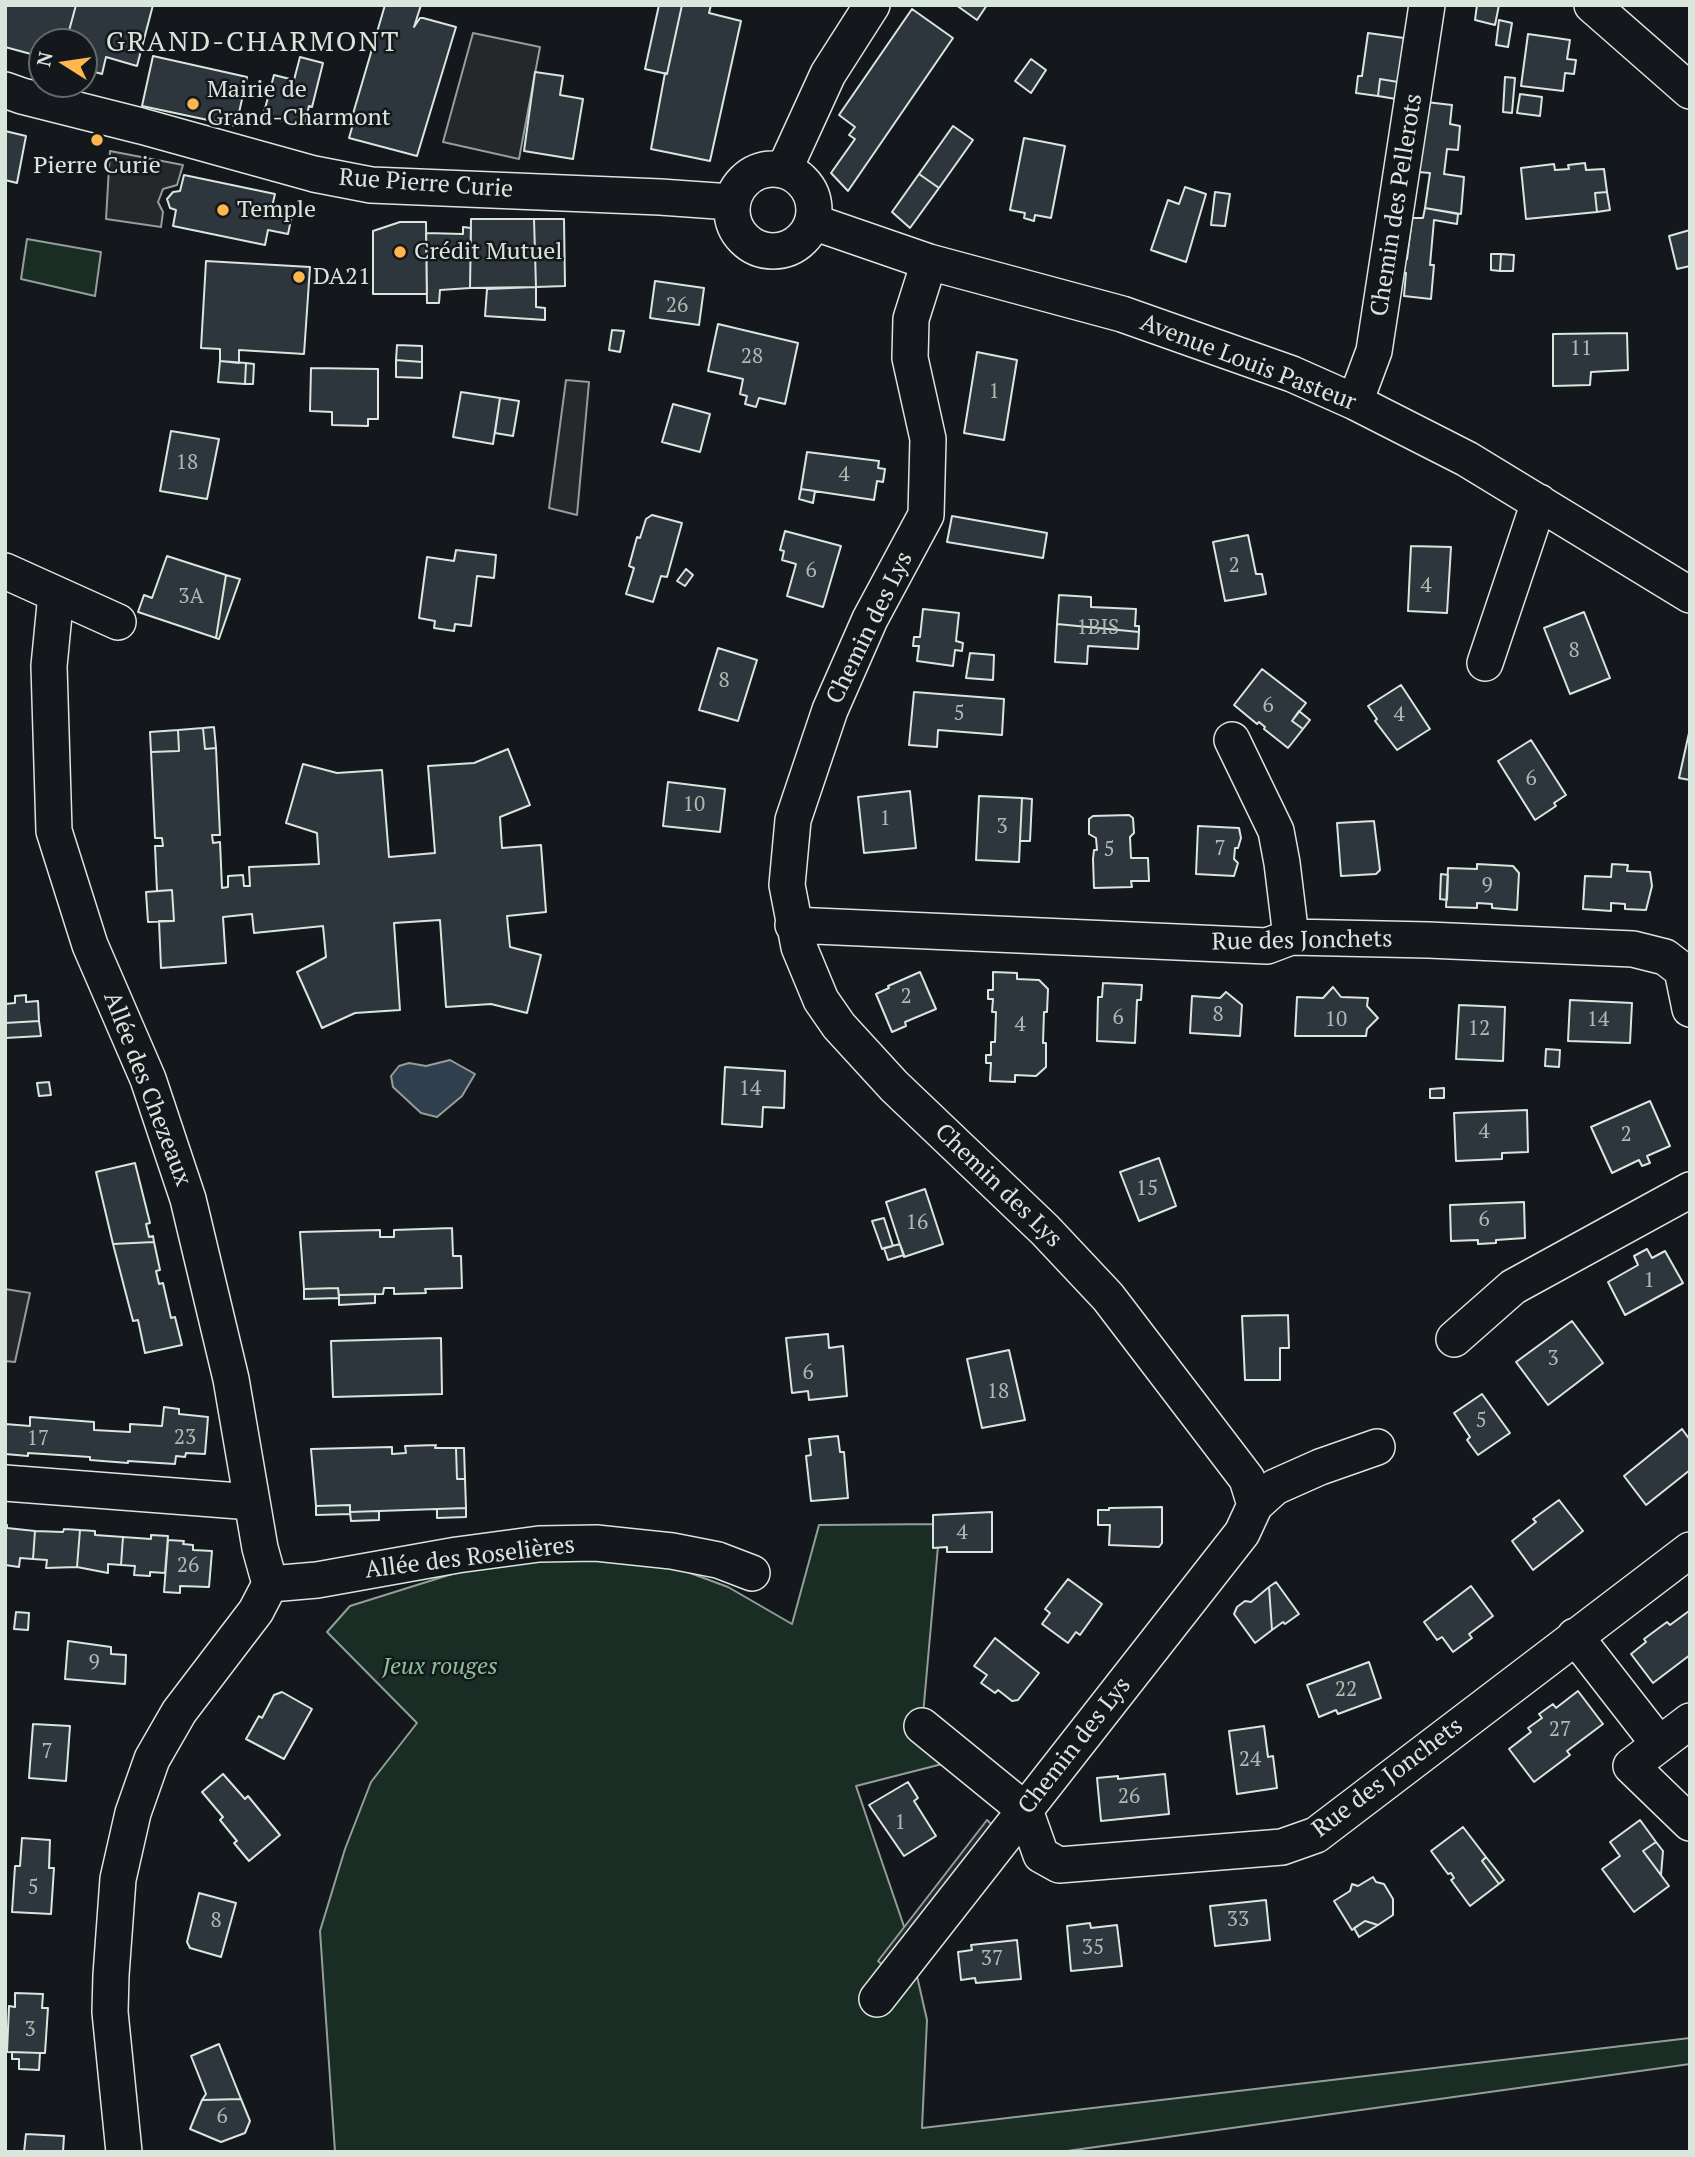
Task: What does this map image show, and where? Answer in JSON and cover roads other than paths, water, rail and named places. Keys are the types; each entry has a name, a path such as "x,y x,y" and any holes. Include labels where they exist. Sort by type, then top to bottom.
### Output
{"street":[{"path":"784,170 828,74 872,5"},
{"name":"Chemin des Pellerots","path":"1355,402 1374,351 1427,5"},
{"path":"1592,5 1690,91"},
{"name":"Rue Pierre Curie","path":"5,90 314,174 371,185 731,202"},
{"path":"761,170 784,170 802,181 813,200 813,222 799,243 775,253 751,247 734,228 731,202 742,182 761,170"},
{"name":"Avenue Louis Pasteur","path":"813,222 929,262 1122,314 1292,374 1355,402 1467,459 1690,595"},
{"name":"Chemin des Lys","path":"877,1999 1242,1533 1255,1504 1247,1479 1108,1297 1045,1230 894,1087 839,1026 821,999 799,947 793,925 787,885 793,820 806,777 830,710 870,620 926,515 928,439 910,358 910,345 911,319 929,262"},
{"path":"1485,663 1539,502"},
{"path":"5,571 118,622"},
{"name":"Allée des Chezeaux","path":"57,594 49,666 54,831 90,945 148,1079 188,1199 231,1379 260,1548 270,1584"},
{"path":"1232,740 1276,831 1291,937"},
{"name":"Rue des Jonchets","path":"793,925 1267,946 1291,937 1633,949 1665,957 1682,970 1690,1009"},
{"path":"1454,1339 1513,1287 1690,1190"},
{"path":"1255,1504 1275,1487 1320,1467 1377,1447"},
{"path":"5,1483 252,1502"},
{"name":"Allée des Roselières","path":"270,1584 317,1580 512,1548 596,1543 672,1550 718,1560 752,1573"},
{"name":"Rue des Jonchets","path":"1025,1810 1041,1855 1059,1865 1282,1847 1316,1835 1690,1550"},
{"path":"124,2152 110,2012 118,1879 133,1813 152,1759 179,1712 256,1611 270,1584"},
{"path":"1575,1636 1659,1744"},
{"path":"1690,1721 1631,1766 1690,1823"},
{"path":"922,1726 1025,1810"}],"water":[{"path":"450,1060 475,1074 462,1096 437,1117 421,1113 393,1087 391,1076 399,1066 409,1063 426,1066"}],"place":[{"name":"Mairie de Grand-Charmont","path":"193,104"},
{"name":"Pierre Curie","path":"97,140"},
{"name":"Temple","path":"223,210"},
{"name":"Crédit Mutuel","path":"400,252"},
{"name":"DA21","path":"299,277"}],"district":[{"name":"GRAND-CHARMONT","path":"253,43"}],"park label":[{"name":"Jeux rouges","path":"440,1667"}]}
